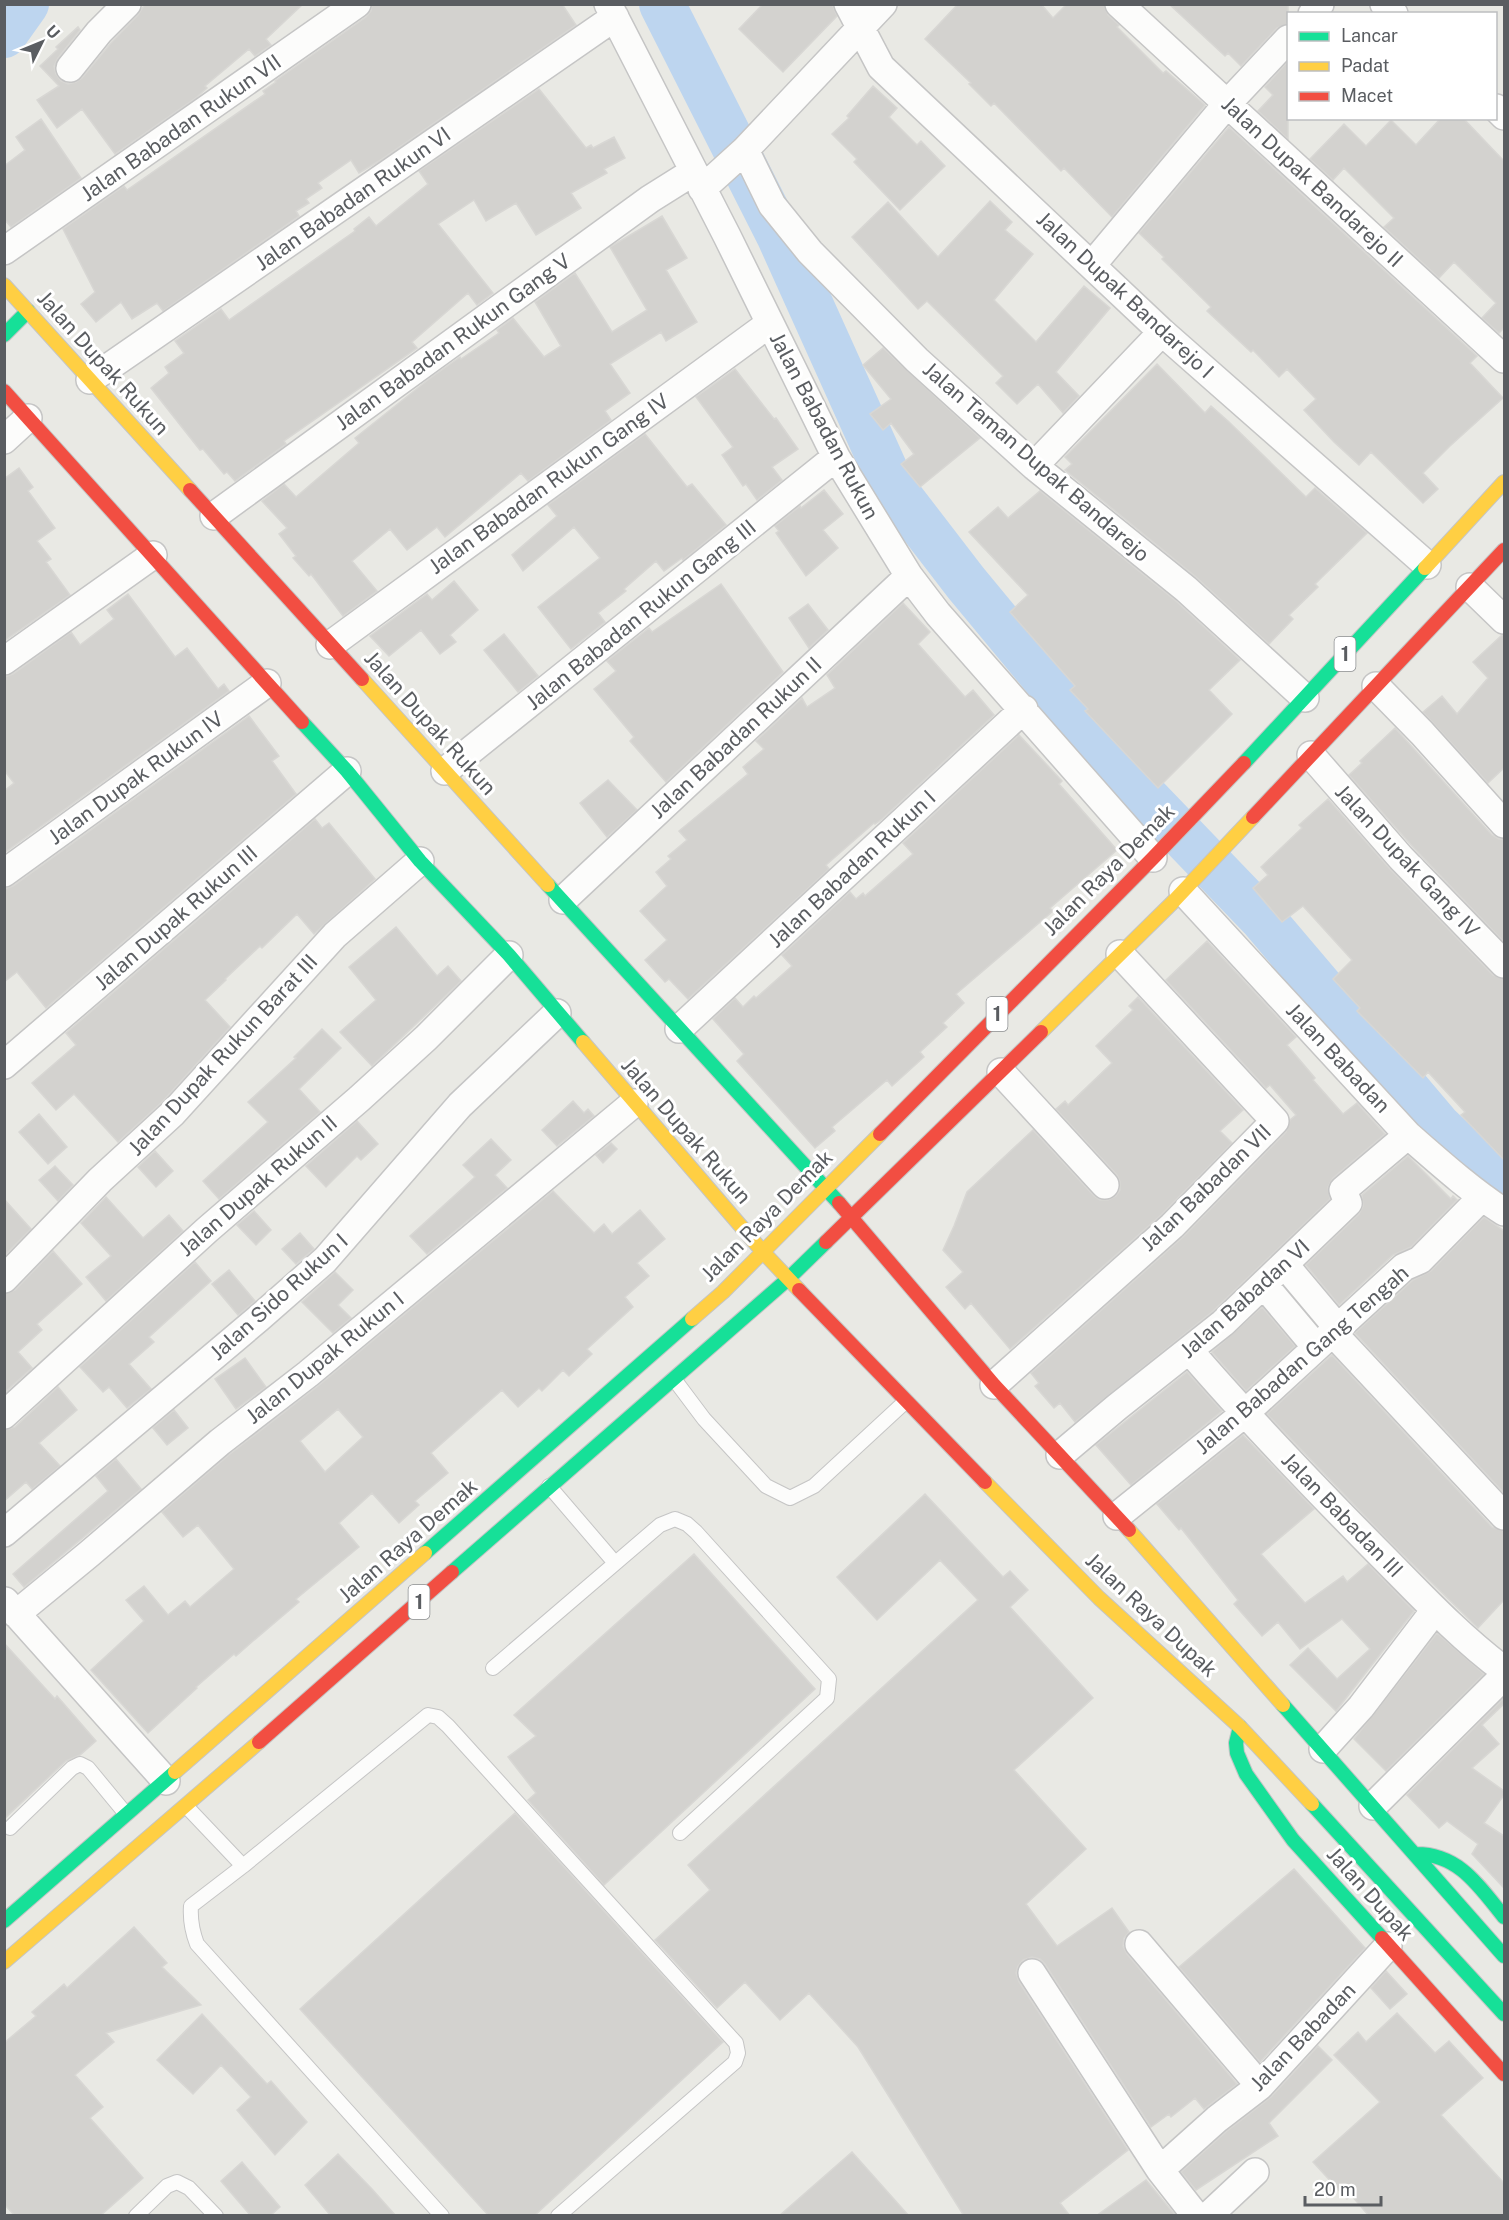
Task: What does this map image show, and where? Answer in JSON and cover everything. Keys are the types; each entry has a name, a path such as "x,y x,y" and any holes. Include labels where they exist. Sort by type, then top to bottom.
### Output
{"main road":[{"name":"Jalan Dupak Rukun","path":"4,285 825,1187"},
{"path":"4,335 28,311"},
{"name":"Jalan Dupak Rukun","path":"4,391 347,771 420,861 509,955 763,1252"},
{"name":"Jalan Raya Demak","path":"4,1962 39,1912 127,1816 723,1292 1185,825 1504,482"},
{"name":"Jalan Raya Demak","path":"4,1921 39,1912 186,1806 788,1278 1183,891 1504,550"},
{"name":"Jalan Raya Dupak","path":"825,1187 994,1385 1117,1516 1504,1956"},
{"name":"Jalan Raya Dupak","path":"763,1252 1099,1598 1239,1726 1504,2014"},
{"name":"Jalan Dupak","path":"1239,1726 1237,1753 1252,1783 1293,1840 1504,2074"},
{"path":"1416,1854 1434,1854 1451,1861 1466,1874 1504,1917"}],"street":[{"path":"70,68 99,32 128,4"},
{"name":"Jalan Babadan Rukun VII","path":"4,251 357,4"},
{"name":"Jalan Dupak Bandarejo I","path":"848,4 881,67 1162,332 1427,565"},
{"name":"Jalan Babadan Rukun Gang V","path":"214,516 650,199 703,181 742,153 882,4"},
{"name":"Jalan Dupak Bandarejo II","path":"1119,4 1504,359"},
{"name":"Jalan Babadan Rukun","path":"611,11 703,181 769,324 836,457 909,576 938,614 1024,710 1161,849"},
{"name":"Jalan Babadan Rukun VI","path":"90,380 611,11"},
{"path":"1092,265 1227,104 1287,40"},
{"name":"Jalan Taman Dupak Bandarejo","path":"742,153 772,205 810,252 916,360 1034,466 1186,589 1305,698"},
{"name":"Jalan Babadan Rukun Gang IV","path":"330,645 769,324"},
{"path":"1034,466 1162,332"},
{"path":"4,440 28,418"},
{"name":"Jalan Babadan Rukun Gang III","path":"445,771 836,457"},
{"path":"4,662 153,555"},
{"name":"Jalan Babadan Rukun II","path":"563,900 909,576"},
{"path":"1470,586 1504,620"},
{"name":"Jalan Dupak Rukun IV","path":"4,873 267,683"},
{"path":"1376,686 1504,824"},
{"name":"Jalan Babadan Rukun I","path":"679,1029 1024,710"},
{"name":"Jalan Dupak Gang IV","path":"1311,755 1401,858 1504,964"},
{"name":"Jalan Dupak Rukun III","path":"4,1065 347,771"},
{"name":"Jalan Dupak Rukun Barat III","path":"4,1279 100,1180 173,1113 335,935 420,861"},
{"name":"Jalan Babadan","path":"1183,891 1408,1134 1482,1197 1504,1212"},
{"name":"Jalan Babadan VII","path":"994,1385 1172,1226 1275,1121 1119,954"},
{"name":"Jalan Dupak Rukun II","path":"4,1415 207,1230 426,1038 509,955"},
{"name":"Jalan Sido Rukun I","path":"4,1533 325,1260 460,1105 557,1013"},
{"path":"1000,1072 1105,1185"},
{"name":"Jalan Dupak Rukun I","path":"10,1607 89,1554 220,1442 325,1360 634,1103"},
{"name":"Jalan Babadan VI","path":"1060,1455 1223,1323 1348,1203 1349,1201 1342,1193 1343,1190 1408,1134"},
{"name":"Jalan Babadan Gang Tengah","path":"1117,1516 1244,1414 1404,1267 1420,1260 1482,1197"},
{"path":"1285,1265 1328,1335"},
{"path":"1264,1285 1328,1335 1504,1516"},
{"name":"Jalan Babadan III","path":"1189,1350 1244,1414 1435,1610 1477,1650 1504,1670"},
{"path":"10,1607 166,1781"},
{"path":"1323,1749 1361,1707 1435,1610"},
{"path":"1373,1806 1504,1676"},
{"path":"1139,1944 1260,2086"},
{"name":"Jalan Babadan","path":"1160,2170 1216,2119 1260,2086 1388,1946"},
{"path":"1032,1973 1160,2170 1196,2216"},
{"path":"1208,2216 1255,2172"}],"lane":[{"path":"674,1379 704,1419 766,1486 790,1498 814,1486 906,1401"},
{"path":"549,1486 615,1563"},
{"path":"493,1668 660,1525 675,1520 687,1524 829,1678 827,1698 680,1833"},
{"path":"442,2216 197,1944 192,1930 191,1906 428,1715 438,1717 448,1726 736,2043 738,2053 735,2062 558,2216"},
{"path":"10,1828 72,1768 80,1764 88,1768 127,1816"},
{"path":"186,1806 243,1866"},
{"path":"135,2216 167,2186 177,2182 189,2188 216,2216"}],"building":[{"path":"145,4 303,4 266,39 271,45 255,56 249,49 205,86 207,88 197,97 115,154 82,109 57,128 37,100 59,86 40,66 78,27 80,30 54,66 61,81 68,84 76,82 138,15"},
{"path":"372,4 562,4 576,25 359,173 351,160 318,183 322,188 306,199 309,203 296,211 299,216 163,311 157,303 132,319 121,302 96,322 81,304 95,292 63,229 124,186 127,190 265,94 263,91 275,81 366,17 371,11"},
{"path":"763,4 832,4 837,16 783,72 739,29"},
{"path":"958,4 1041,4 1053,18 1067,4 1104,4 1108,15 1119,25 1117,27 1163,73 1166,71 1205,105 1112,217 1064,168 1061,171 994,103 991,106 969,84 971,83 925,39"},
{"path":"1169,4 1288,4 1287,24 1277,28 1241,66 1228,53 1225,56"},
{"path":"1287,62 1288,139 1258,111 1273,95 1265,87"},
{"path":"873,86 897,108 889,117 917,145 921,141 945,166 900,210 854,162 857,159 832,134 849,118 847,116"},
{"path":"539,89 586,148 591,145 593,148 614,137 625,158 604,169 607,173 571,193 581,208 536,235 516,203 486,221 474,200 438,224 493,293 477,305 468,293 412,342 417,348 284,441 286,444 235,481 227,472 224,474 203,449 200,450 151,388 169,373 165,367 184,353 175,341 221,309 229,320 355,231 354,229 369,217 376,226 428,184 419,171"},
{"path":"41,119 81,178 11,227 4,219 4,166 25,150 16,137"},
{"path":"1391,120 1416,145 1439,120 1465,120 1504,161 1504,328 1499,333 1482,318 1496,303 1454,262 1439,278 1384,227 1394,218 1344,168 1333,180 1310,159 1344,124 1366,146"},
{"path":"1229,127 1477,356 1470,363 1503,398 1423,473 1438,489 1423,503 1371,452 1359,465 1334,442 1304,410 1316,399 1287,369 1279,377 1253,350 1251,352 1207,311 1211,307 1139,233"},
{"path":"990,201 1012,222 1005,230 1033,254 994,300 1036,342 1084,286 1110,308 1056,372 1079,396 1063,413 1038,384 1017,404 996,383 1003,376 927,301 918,309 852,237 888,202 938,257"},
{"path":"662,216 687,258 666,270 697,322 666,341 661,332 610,364 630,393 605,411 611,420 528,481 521,473 445,537 437,527 407,550 390,529 352,561 377,591 343,616 311,574 309,576 293,558 296,556 279,534 287,528 262,501 284,484 296,497 359,443 355,438 429,379 499,333 497,330 513,318 544,357 561,346 535,302 575,273 612,332 647,310 610,247"},
{"path":"883,348 980,438 920,487 901,464 914,454 891,423 883,430 870,414 891,399 863,365"},
{"path":"1157,364 1205,413 1211,406 1228,421 1306,497 1315,488 1367,533 1315,584 1318,587 1289,615 1293,619 1269,644 1196,577 1065,470 1072,464 1065,457"},
{"path":"735,369 774,419 776,418 798,449 772,467 782,480 757,500 746,484 743,486 722,455 733,447 696,397"},
{"path":"645,434 687,487 692,484 726,525 683,560 682,558 664,571 656,561 624,589 626,591 598,613 605,622 571,649 538,607 600,558 574,527 523,571 512,555 557,516 548,505"},
{"path":"19,468 33,487 28,491 55,528 37,541 51,559 46,562 70,595 4,641 4,479"},
{"path":"824,490 843,514 823,530 838,548 806,576 776,533 779,531 775,526"},
{"path":"1040,491 1176,601 1240,660 1209,690 1232,714 1158,788 1085,711 1088,709 1070,690 1075,686 1010,612 1028,595 969,532 998,507 1008,518"},
{"path":"454,581 478,610 450,635 456,642 440,654 421,630 389,656 370,636 427,594 432,600"},
{"path":"721,584 783,672 666,782 630,741 634,737 594,689 616,671 607,661 649,628 652,632"},
{"path":"128,594 175,657 187,648 218,689 224,684 229,691 4,853 4,791 14,783 4,770 4,677 13,674 71,632 80,645 114,619 107,610"},
{"path":"903,603 930,632 918,644 965,697 973,690 994,715 882,819 874,823 826,865 829,869 688,999 669,979 665,982 645,960 667,940 640,911 667,886 656,872 671,859 668,856 687,840 679,831 748,774 743,767 764,749 756,741 802,698 807,707 835,688 827,675"},
{"path":"808,604 828,630 809,648 789,618"},
{"path":"504,634 538,676 518,692 484,650"},
{"path":"1504,635 1504,768 1488,783 1423,712 1442,696 1457,714 1488,678 1473,662"},
{"path":"249,716 279,756 272,761 296,794 46,1008 17,972 4,982 4,889 13,886"},
{"path":"1395,728 1492,835 1504,839 1504,942 1413,847 1349,775 1362,763 1360,761"},
{"path":"1019,735 1062,781 1059,784 1117,850 1050,908 1053,911 956,994 964,1003 943,1023 947,1027 920,1052 924,1057 892,1086 887,1080 832,1127 835,1131 815,1148 737,1061 744,1054 713,1019 735,998 743,1007 754,996 756,998 792,966 782,955 850,892 856,899 863,893 865,896 913,854 903,843"},
{"path":"608,780 637,810 607,837 580,803"},
{"path":"1328,799 1390,869 1493,975 1504,979 1504,1160 1461,1115 1465,1112 1428,1072 1423,1078 1357,1011 1360,1008 1333,979 1352,960 1303,906 1282,922 1253,888 1268,875 1261,867 1302,828 1299,825"},
{"path":"315,819 322,828 329,823 375,879 314,934 297,914 225,979 205,1000 230,1027 162,1102 118,1142 74,1094 56,1110 32,1083 76,1045 66,1033"},
{"path":"396,927 437,976 448,966 461,981 372,1066 340,1032 376,1000 349,967"},
{"path":"1207,941 1296,1037 1287,1045 1315,1078 1313,1080 1343,1114 1357,1103 1385,1134 1333,1178 1328,1187 1330,1199 1213,1311 1075,1422 1060,1403 1054,1408 1035,1386 1039,1383 1031,1373 1183,1237 1286,1132 1290,1120 1296,1115 1270,1085 1266,1088 1166,980"},
{"path":"1138,997 1243,1110 1220,1131 1232,1143 1161,1215 1010,1349 971,1303 965,1309 946,1287 963,1272 943,1250 967,1192 1033,1130 1094,1196 1100,1200 1108,1200 1116,1196 1120,1190 1117,1175 1056,1109 1065,1101 1068,1105 1112,1063 1096,1046 1133,1010 1129,1006"},
{"path":"322,1029 341,1048 299,1089 320,1112 219,1199 203,1181 268,1122 248,1102 296,1058 294,1057"},
{"path":"573,1101 584,1113 588,1109 594,1116 557,1146 542,1130"},
{"path":"39,1114 67,1147 48,1164 19,1132"},
{"path":"357,1121 378,1144 361,1160 357,1156 326,1187 306,1166"},
{"path":"491,1139 511,1160 495,1175 507,1188 427,1254 410,1236 475,1177 463,1165"},
{"path":"611,1143 617,1149 603,1163 596,1155"},
{"path":"155,1151 173,1171 156,1187 138,1167"},
{"path":"1408,1156 1451,1199 1453,1196 1457,1200 1411,1247 1393,1255 1339,1305 1306,1265 1359,1214 1363,1206 1362,1195"},
{"path":"55,1166 73,1185 58,1201 39,1180"},
{"path":"553,1191 594,1233 604,1224 612,1234 640,1210 665,1239 637,1263 649,1276 625,1297 633,1307 587,1349 592,1354 569,1376 563,1370 542,1391 539,1388 518,1407 502,1390 431,1453 448,1473 415,1501 419,1505 399,1523 372,1493 339,1523 359,1547 296,1599 299,1602 196,1687 148,1733 91,1670 144,1621 126,1600 144,1586 168,1615 185,1601 190,1607 234,1569 198,1525 183,1537 162,1512 230,1454 318,1386","holes":["338,1409 363,1437 325,1472 300,1441"]},
{"path":"106,1197 143,1238 169,1215 183,1231 106,1301 86,1277 111,1256 81,1223"},
{"path":"4,1199 31,1229 4,1256"},
{"path":"254,1211 271,1230 256,1245 237,1225"},
{"path":"1484,1217 1504,1231 1504,1493 1355,1333 1413,1280 1431,1271"},
{"path":"300,1233 314,1249 296,1264 282,1249"},
{"path":"53,1251 82,1284 37,1324 42,1330 18,1352 32,1368 4,1393 4,1294 15,1290"},
{"path":"195,1262 211,1281 149,1337 154,1342 129,1364 151,1389 127,1408 109,1387 103,1392 80,1367"},
{"path":"229,1270 255,1301 238,1315 212,1284"},
{"path":"335,1272 353,1290 338,1305 351,1318 333,1333 302,1302"},
{"path":"1262,1307 1295,1346 1246,1391 1212,1352"},
{"path":"1332,1355 1492,1527 1504,1531 1504,1600 1478,1628 1386,1538 1267,1414"},
{"path":"245,1358 266,1387 236,1409 215,1379"},
{"path":"1187,1372 1222,1411 1131,1485 1096,1445"},
{"path":"58,1387 77,1410 39,1443 60,1466 32,1489 26,1482 4,1501 4,1430 15,1427"},
{"path":"174,1410 188,1428 167,1445 153,1428"},
{"path":"1243,1435 1314,1509 1261,1554 1305,1603 1343,1576 1347,1582 1368,1564 1414,1611 1336,1711 1290,1665 1308,1648 1337,1679 1370,1649 1342,1619 1300,1649 1278,1622 1262,1636 1234,1604 1238,1600 1181,1528 1179,1530 1157,1504"},
{"path":"116,1459 141,1489 24,1587 13,1574 108,1491 96,1476"},
{"path":"925,1494 1003,1577 1010,1571 1028,1590 1010,1607 1093,1698 1014,1770 1086,1849 1026,1904 1057,1946 1112,1908 1129,1932 1124,1938 1123,1946 1127,1954 1237,2084 1204,2109 1195,2098 1171,2117 1169,2114 1151,2127 1045,1964 1040,1959 1032,1957 1023,1960 1016,1973 1019,1982 1128,2150 1060,2203 1070,2216 964,2216 858,2047 809,1993 780,2020 745,1982 717,2008 655,1940 710,1890 688,1865 978,1600 940,1560 877,1620 837,1577"},
{"path":"694,1554 815,1689 604,1885 528,1800 536,1793 508,1757 536,1736 514,1715"},
{"path":"1437,1633 1484,1674 1386,1771 1354,1739"},
{"path":"4,1643 55,1699 57,1696 96,1741 80,1755 66,1761 4,1819"},
{"path":"1504,1698 1504,1704 1482,1725 1499,1744 1472,1768 1504,1791 1504,1795 1484,1823 1504,1836 1504,1888 1472,1854 1478,1844 1447,1821 1439,1828 1407,1795"},
{"path":"515,1813 723,2042 534,2216 489,2216 300,2009"},
{"path":"1294,1869 1365,1948 1260,2062 1179,1967"},
{"path":"134,1927 167,1963 162,1967 201,2005 106,2033 114,2042 75,2075 103,2107 90,2118 143,2178 100,2216 15,2216 4,2204 4,2043 36,2016 32,2012 64,1984 67,1988"},
{"path":"1386,1971 1407,1994 1390,2009 1371,1988"},
{"path":"1397,2013 1435,2053 1449,2041 1483,2078 1441,2115 1504,2183 1504,2216 1369,2216 1351,2195 1347,2199 1313,2162 1380,2102 1334,2055 1358,2032 1366,2042"},
{"path":"202,2014 267,2084 271,2081 307,2122 275,2155 237,2110 251,2097 221,2065 193,2094 157,2060"},
{"path":"1318,2046 1332,2060 1269,2123 1278,2136 1196,2190 1181,2172 1227,2131 1271,2097"},
{"path":"852,2152 909,2216 779,2216"},
{"path":"338,2154 396,2216 331,2216 305,2185"},
{"path":"242,2162 280,2207 270,2216 251,2216 221,2181"},
{"path":"1146,2180 1176,2216 1096,2216"}],"waterway":[{"path":"4,35 26,4"},
{"path":"662,4 779,235 893,488 966,583 1131,782 1261,917 1439,1127 1473,1159 1504,1172"}],"traffic: fast":[{"path":"4,335 28,311"},
{"path":"1244,763 1425,568"},
{"path":"302,722 347,771 420,861 509,955 583,1042"},
{"path":"548,885 839,1203"},
{"path":"452,1572 788,1279 826,1242"},
{"path":"425,1553 692,1319"},
{"path":"1283,1705 1504,1956"},
{"path":"1240,1727 1236,1743 1237,1753 1246,1774 1293,1840 1382,1938"},
{"path":"4,1921 175,1772"},
{"path":"1312,1804 1504,2014"},
{"path":"1416,1854 1431,1855 1456,1866 1477,1883 1504,1917"}],"traffic: slow":[{"path":"4,285 190,490"},
{"path":"1425,568 1504,482"},
{"path":"362,679 548,885"},
{"path":"1041,1032 1171,904 1253,817"},
{"path":"583,1042 763,1252 799,1290"},
{"path":"692,1319 723,1292 880,1134"},
{"path":"985,1482 1099,1598 1240,1727 1312,1804"},
{"path":"1129,1530 1283,1705"},
{"path":"175,1772 425,1553"},
{"path":"4,1962 259,1742"}],"traffic: jam":[{"path":"4,391 302,722"},
{"path":"190,490 362,679"},
{"path":"1253,817 1504,550"},
{"path":"880,1134 1244,763"},
{"path":"826,1242 1041,1032"},
{"path":"839,1203 994,1385 1129,1530"},
{"path":"799,1290 985,1482"},
{"path":"259,1742 452,1572"},
{"path":"1382,1938 1504,2074"}]}
